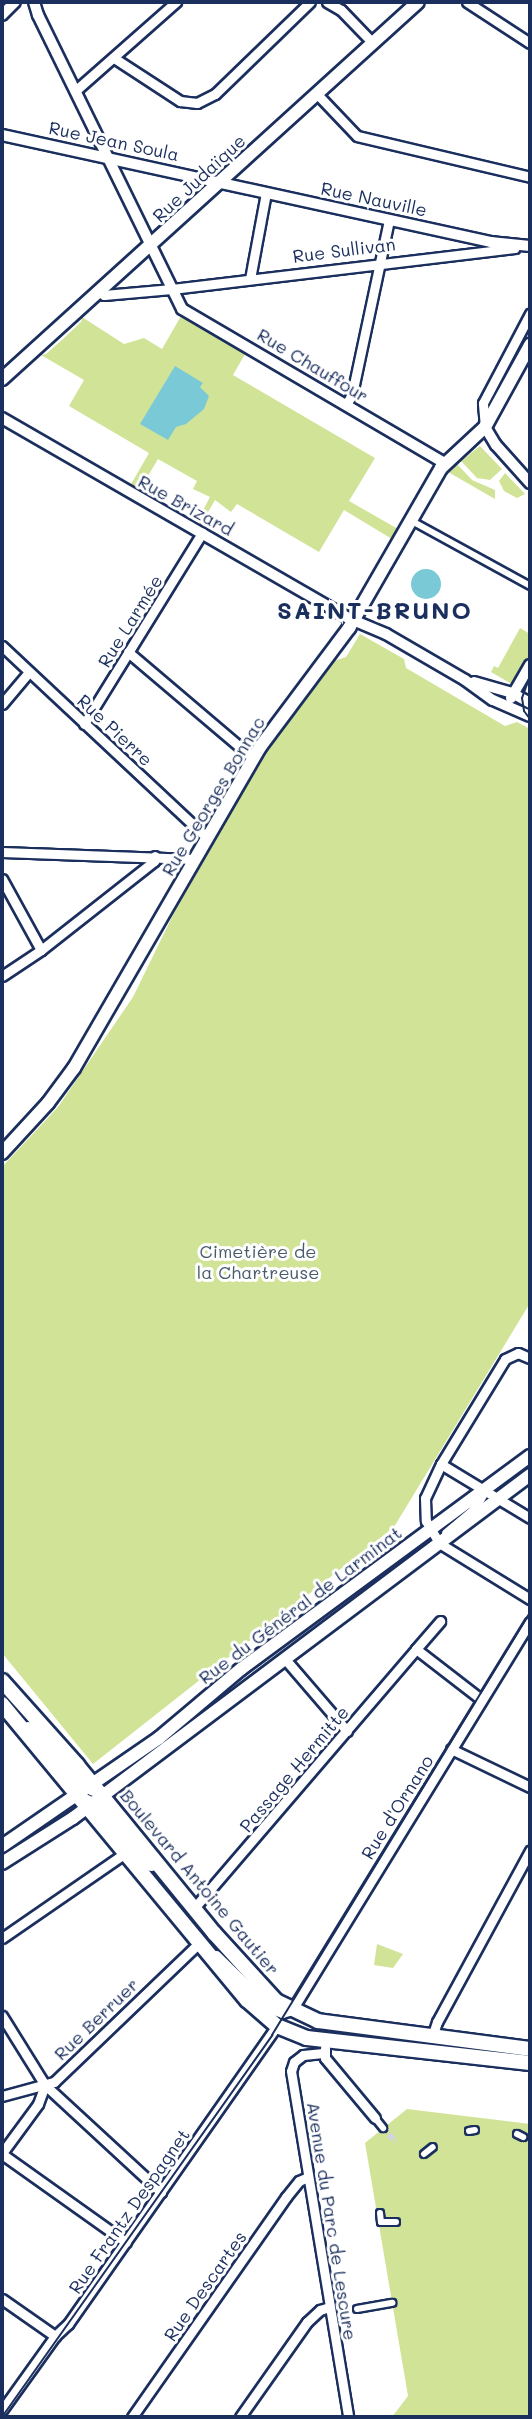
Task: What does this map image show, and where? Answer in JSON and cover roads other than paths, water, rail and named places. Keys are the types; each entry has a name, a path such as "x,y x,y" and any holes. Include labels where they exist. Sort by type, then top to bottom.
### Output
{"main road":[{"name":"Rue Judaïque","path":"2,379 418,2"},
{"name":"Rue Georges Bonnac","path":"2,1153 69,1076 253,758 353,620 445,463 485,427 530,345"},
{"name":"Rue du Général de Larminat","path":"90,1796 241,1669 530,1456"},
{"name":"Rue du Général de Larminat","path":"90,1796 285,1659 530,1475"},
{"name":"Boulevard Antoine Gautier","path":"3,1686 90,1796 125,1853 256,2010 277,2026"},
{"name":"Boulevard Antoine Gautier","path":"2,1704 190,1902 266,1991 292,2010"},
{"path":"2,1846 90,1796"},
{"path":"2,1863 90,1796"},
{"path":"292,2010 318,2021 530,2049"},
{"path":"277,2026 325,2047 530,2063"}],"street":[{"path":"2,15 15,2"},
{"name":"Rue Chauffour","path":"34,2 182,309 445,463"},
{"path":"75,91 176,2"},
{"path":"114,58 180,102 197,103 215,94 310,2"},
{"path":"327,2 341,10 373,43"},
{"path":"467,2 530,43"},
{"path":"317,94 357,136 530,177"},
{"name":"Rue Jean Soula","path":"2,135 220,182"},
{"name":"Rue Nauville","path":"220,182 527,248"},
{"path":"250,279 266,193"},
{"path":"346,405 352,394 389,220"},
{"path":"460,254 464,236"},
{"name":"Rue Sullivan","path":"99,292 104,295 172,289 527,248"},
{"path":"530,314 483,403 485,427 496,445 530,483"},
{"name":"Rue Brizard","path":"2,418 353,620 386,634 465,680"},
{"path":"412,521 530,586"},
{"name":"Rue Larmée","path":"84,724 202,533"},
{"name":"Rue Pierre","path":"2,646 207,838"},
{"path":"128,653 253,758"},
{"path":"514,711 512,693 530,665"},
{"path":"2,704 29,671"},
{"path":"465,680 512,693 530,703"},
{"path":"465,680 514,711 530,716"},
{"path":"2,852 194,859"},
{"path":"2,976 41,950 154,861 155,856"},
{"path":"2,879 41,950"},
{"path":"530,1358 513,1353 505,1359 441,1464 425,1498 425,1516 439,1543 530,1599"},
{"path":"441,1464 530,1518"},
{"path":"439,1543 454,1524 478,1504 485,1490"},
{"name":"Passage Hermitte","path":"190,1902 347,1731 440,1622"},
{"name":"Rue d'Ornano","path":"292,2010 530,1622"},
{"path":"416,1650 482,1700"},
{"path":"285,1659 347,1731"},
{"path":"451,1749 530,1787"},
{"path":"432,2037 437,2022 530,1851"},
{"path":"2,1938 125,1853"},
{"name":"Boulevard Antoine Gautier","path":"198,1941 231,1968 271,2009 282,2013 292,2010"},
{"name":"Rue Berruer","path":"2,2096 54,2082 198,1941"},
{"path":"2,2016 45,2085 161,2192"},
{"name":"Rue Frantz Despagnet","path":"2,2410 55,2336 68,2324 277,2026"},
{"path":"325,2047 383,2128"},
{"name":"Avenue du Parc de Lescure","path":"325,2047 303,2055 294,2062 291,2071 348,2417"},
{"path":"45,2085 38,2104 2,2154 126,2242"},
{"name":"Rue Descartes","path":"132,2417 286,2197 299,2181 308,2176"},
{"path":"380,2213 381,2222 395,2222 394,2213"},
{"path":"2,2299 55,2336"},
{"path":"378,2305 357,2309 390,2303"},
{"path":"240,2417 307,2322 320,2310 329,2307"}],"water":[{"path":"175,366 203,383 200,387 209,396 204,409 186,424 176,427 168,440 140,424"},
{"path":"426,569 437,573 441,584 437,595 426,599 415,595 411,584 415,573"}],"tunnel":[{"path":"383,2128 396,2142"}],"tram line":[{"path":"530,676 522,698 524,711 530,719"},
{"path":"2,2417 272,2035 530,1612"}],"district":[{"name":"SAINT-BRUNO","path":"375,610"}],"park label":[{"name":"Cimetière de la Chartreuse","path":"258,1262"}]}
